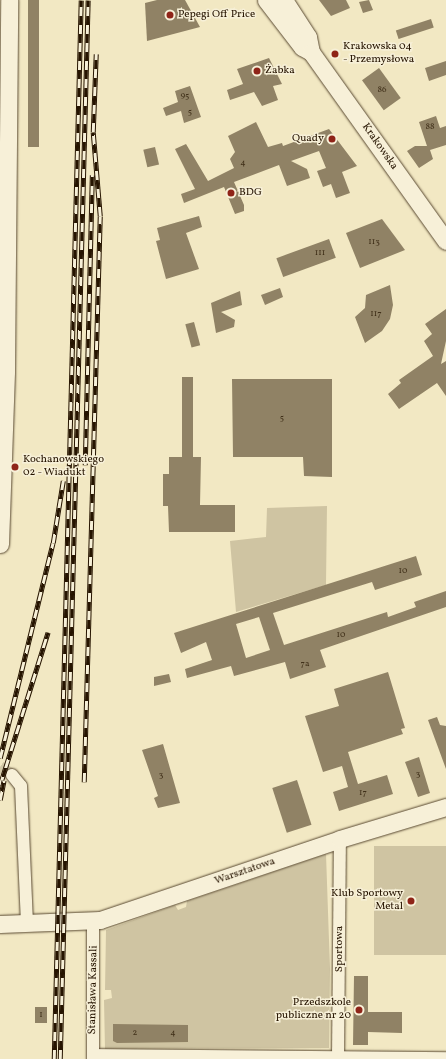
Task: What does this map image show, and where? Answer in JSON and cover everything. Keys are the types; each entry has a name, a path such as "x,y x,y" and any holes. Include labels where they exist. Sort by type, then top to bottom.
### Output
{"street":[{"path":"0,544 5,424 4,42 9,0"},
{"name":"Krakowska","path":"266,0 302,48 311,52"},
{"name":"Krakowska","path":"284,0 308,37 311,52 446,241"},
{"path":"12,775 21,786 34,923"},
{"name":"Warsztatowa","path":"0,924 93,921 132,911 340,839 446,807"},
{"name":"Sportowa","path":"338,1058 340,839"},
{"name":"Stanisława Kassali","path":"93,921 93,1057"},
{"path":"93,1057 446,1058"}],"shaded area":[{"path":"327,506 326,585 236,612 230,541 266,537 267,508"},
{"name":"Klub Sportowy Metal","path":"374,846 446,846 446,955 374,955"},
{"path":"326,854 330,969 329,1048 105,1049 104,1000 112,998 111,990 105,990 106,930 175,905 178,910 186,907 187,901"}],"building":[{"path":"28,0 39,0 39,147 28,147"},
{"name":"Pepegi Off Price","path":"157,0 185,0 200,27 147,41 145,3"},
{"path":"319,0 346,0 350,8 331,16"},
{"path":"369,0 373,10 363,13 359,2"},
{"path":"431,19 434,28 399,39 396,30"},
{"path":"269,58 282,84 273,86 278,100 262,106 254,92 230,100 227,90 243,84 237,69"},
{"path":"446,61 446,75 429,81 425,68"},
{"path":"379,68 401,98 384,110 362,80"},
{"path":"190,86 201,117 184,123 181,111 166,116 163,108 178,102 175,91"},
{"path":"436,116 440,128 446,126 446,145 430,150 433,159 419,168 407,151 415,146 427,146 419,122"},
{"path":"256,122 268,147 282,143 283,146 329,129 357,166 342,172 350,193 336,198 331,184 323,187 317,171 326,168 319,151 291,161 307,169 310,178 287,186 279,165 234,182 244,205 244,211 235,214 224,187 184,203 181,194 195,189 175,149 186,144 208,181 234,168 230,159 235,152 228,136"},
{"path":"155,147 159,165 147,167 143,150"},
{"path":"199,216 202,227 186,233 199,269 166,279 156,241 160,240 157,228"},
{"path":"382,219 405,250 360,268 346,233"},
{"path":"329,239 336,258 283,277 276,258"},
{"path":"390,285 393,305 390,319 382,331 365,343 355,317 365,308 366,295"},
{"path":"280,288 283,297 265,305 261,295"},
{"path":"240,291 242,305 221,312 235,320 234,327 216,333 211,303"},
{"path":"446,309 446,341 441,364 446,361 446,396 437,383 399,409 388,394 401,383 399,380 433,356 424,341 432,334 425,324"},
{"path":"194,322 200,345 192,348 185,324"},
{"path":"182,377 193,377 193,457 201,457 200,505 235,505 235,532 169,532 168,506 163,506 163,474 169,474 169,457 182,457"},
{"path":"232,379 332,379 332,477 304,476 303,457 233,457"},
{"path":"416,556 422,575 375,590 372,582 273,613 284,645 387,612 388,617 416,607 414,602 446,591 446,607 320,650 326,667 290,679 285,662 234,676 231,666 187,678 185,669 212,660 206,642 181,653 174,633","holes":["259,617 270,650 246,658 236,624"]},
{"path":"388,672 405,728 401,729 403,734 348,752 358,784 387,775 393,794 339,811 333,792 348,787 342,766 323,772 305,716 339,706 334,689"},
{"path":"169,674 171,682 154,686 154,677"},
{"path":"437,717 440,725 446,726 446,769 428,720"},
{"path":"163,744 180,803 158,808 154,798 158,796 142,750"},
{"path":"419,757 430,793 418,797 405,762"},
{"path":"297,780 312,825 287,833 272,788"},
{"name":"Przedszkole publiczne nr 20","path":"354,976 368,976 368,1012 402,1012 402,1033 368,1032 368,1045 353,1045"},
{"path":"35,1007 47,1007 47,1023 35,1023"},
{"path":"113,1024 188,1025 188,1042 117,1043 113,1041"}],"tunnel":[{"path":"0,767 12,775"}],"railway":[{"path":"54,1059 81,0"},
{"path":"60,1059 88,0"},
{"path":"84,782 100,216 93,132 96,54"},
{"path":"85,465 92,175"},
{"path":"0,758 53,543 63,481"},
{"path":"0,785 48,632"},
{"path":"0,800 4,780"}],"place":[{"name":"Pepegi Off Price","path":"170,15"},
{"name":"Krakowska 04 - Przemysłowa","path":"335,54"},
{"name":"Żabka","path":"257,71"},
{"name":"Quady","path":"332,139"},
{"name":"BDG","path":"231,193"},
{"name":"Kochanowskiego 02 - Wiadukt","path":"15,467"},
{"name":"Klub Sportowy Metal","path":"411,901"},
{"name":"Przedszkole publiczne nr 20","path":"359,1010"}]}
